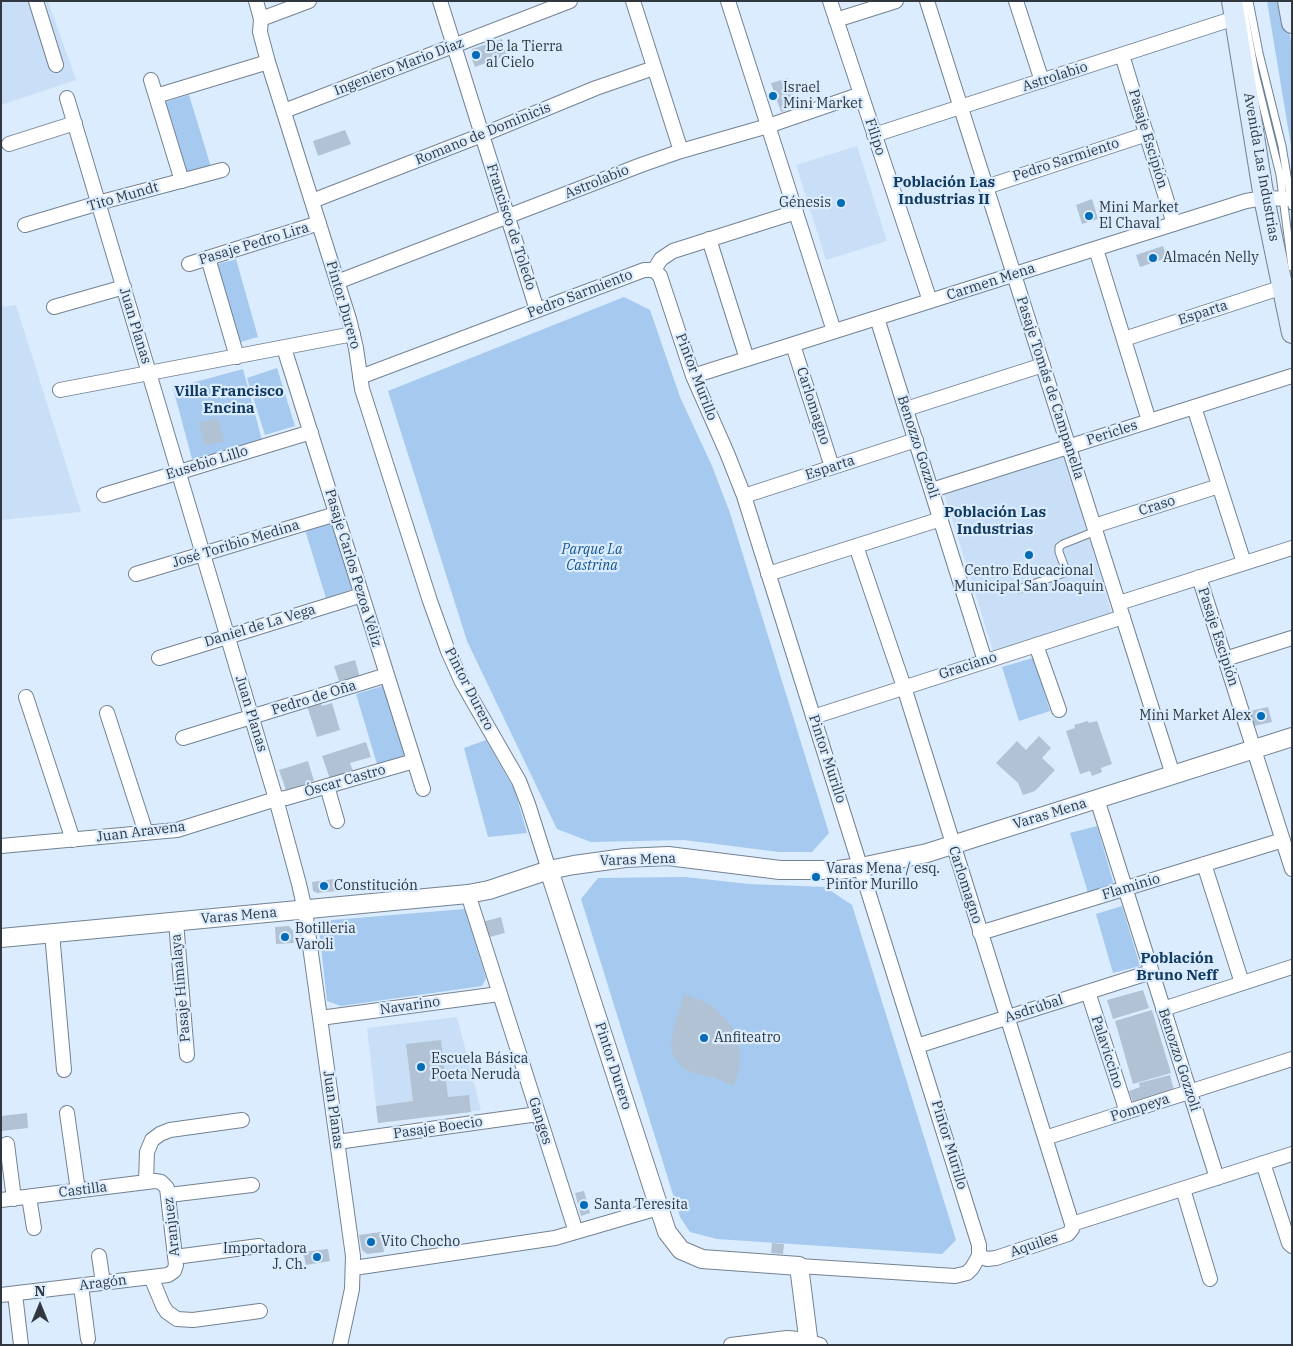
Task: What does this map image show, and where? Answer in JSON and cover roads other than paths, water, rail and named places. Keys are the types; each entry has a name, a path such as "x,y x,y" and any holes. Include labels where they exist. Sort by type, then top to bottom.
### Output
{"main road":[{"path":"1288,1 1292,23"},
{"name":"Avenida Las Industrias","path":"1236,7 1285,200 1282,287 1292,333"}],"street":[{"path":"36,1 56,65"},
{"name":"Pintor Durero","path":"256,1 261,19 262,64 284,111 319,223 353,334 366,401 411,541 448,651 470,697 518,781 528,804 658,1208 671,1239 681,1250 695,1257 710,1260 799,1266"},
{"path":"261,19 309,1"},
{"name":"Francisco de Toledo","path":"440,1 537,310"},
{"name":"Ingeniero Mario Díaz","path":"284,111 570,1"},
{"path":"633,1 681,151"},
{"path":"728,1 834,331"},
{"name":"Filipo","path":"830,1 930,301"},
{"path":"836,20 896,1"},
{"name":"Pasaje Tomás de Campanella","path":"927,1 1173,775"},
{"path":"1016,1 1042,81"},
{"name":"Astrolabio","path":"874,135 1122,55 1236,7"},
{"name":"Pasaje Escipión","path":"1122,55 1174,224"},
{"path":"156,96 262,64"},
{"name":"Romano de Dominicis","path":"312,201 482,135 596,88 654,68"},
{"path":"151,80 182,181"},
{"name":"Astrolabio","path":"337,282 681,151 768,126 861,94"},
{"name":"Juan Planas","path":"67,98 276,798 305,910 354,1268 352,1289 340,1345"},
{"path":"10,144 75,123"},
{"name":"Pedro Sarmiento","path":"986,187 1146,134"},
{"name":"Tito Mundt","path":"25,225 222,170"},
{"name":"Carmen Mena","path":"693,376 1246,201 1285,200"},
{"path":"654,270 658,262 668,253 796,212"},
{"name":"Pasaje Pedro Lira","path":"188,264 319,223"},
{"path":"709,240 747,359"},
{"path":"1096,249 1149,421"},
{"path":"208,258 237,357"},
{"name":"Pedro Sarmiento","path":"360,377 644,270 654,270"},
{"name":"Pintor Murillo","path":"654,270 660,276 693,376 738,476 978,1241 979,1256"},
{"path":"54,307 124,287"},
{"name":"Esparta","path":"1124,339 1282,287"},
{"name":"Benozzo Gozzoli","path":"877,318 986,661"},
{"path":"60,390 353,334"},
{"name":"Carlomagno","path":"793,344 832,467"},
{"name":"Pasaje Carlos Pezoa Véliz","path":"284,348 422,789"},
{"path":"906,409 1043,366"},
{"name":"Pericles","path":"932,490 1292,376"},
{"path":"1194,407 1244,563"},
{"name":"Eusebio Lillo","path":"104,495 311,432"},
{"name":"Esparta","path":"744,496 916,440"},
{"name":"Craso","path":"1095,529 1219,486"},
{"name":"José Toribio Medina","path":"136,574 336,514"},
{"path":"768,574 941,519"},
{"name":"Carlomagno","path":"856,546 904,687 1072,1224"},
{"path":"1118,602 1292,548"},
{"name":"Pasaje Escipión","path":"1199,577 1292,869"},
{"name":"Daniel de La Vega","path":"159,658 362,595"},
{"name":"Graciano","path":"813,717 1123,617"},
{"path":"1225,659 1292,638"},
{"path":"1036,645 1059,710"},
{"name":"Pedro de Oña","path":"183,738 387,675"},
{"path":"26,697 72,840"},
{"path":"107,713 146,834"},
{"name":"Varas Mena","path":"1,938 468,894 489,890 549,870 599,860 651,856 686,858 780,870 838,870 861,867 902,860 952,845 1292,737"},
{"name":"Óscar Castro","path":"276,798 286,798 414,761"},
{"path":"327,786 337,821"},
{"name":"Juan Aravena","path":"1,846 177,830 276,798"},
{"name":"Benozzo Gozzoli","path":"1096,799 1217,1178"},
{"name":"Flaminio","path":"980,934 1282,840"},
{"path":"1204,864 1242,983"},
{"name":"Ganges","path":"468,894 576,1232"},
{"name":"Pasaje Himalaya","path":"176,922 187,1055"},
{"path":"52,933 64,1070"},
{"path":"1163,1008 1292,967"},
{"name":"Asdrúbal","path":"917,1046 1151,972"},
{"name":"Palaviccino","path":"1088,992 1127,1112"},
{"name":"Navarino","path":"320,1018 499,994"},
{"name":"Pompeya","path":"1045,1138 1292,1059"},
{"path":"67,1113 78,1191"},
{"name":"Pasaje Boecio","path":"337,1142 538,1114"},
{"path":"146,1182 146,1152 152,1140 160,1134 170,1130 242,1120"},
{"path":"7,1144 8,1200"},
{"name":"Aquiles","path":"979,1256 987,1259 996,1258 1068,1234 1072,1229 1072,1224 1292,1154"},
{"path":"1263,1163 1289,1243 1292,1246"},
{"name":"Castilla","path":"8,1200 158,1181 166,1189 252,1185"},
{"name":"Aranjuez","path":"166,1189 176,1265 174,1271"},
{"path":"1183,1189 1210,1279"},
{"path":"29,1197 34,1228"},
{"path":"354,1268 524,1244 576,1232 658,1208"},
{"path":"175,1257 259,1246"},
{"path":"98,1256 103,1283"},
{"path":"731,1345 787,1338 812,1344 799,1266 955,1276 967,1273 979,1256"},
{"name":"Aragón","path":"8,1295 168,1275 174,1271"},
{"path":"151,1277 163,1306 167,1312 177,1318 188,1320 260,1311"},
{"path":"81,1286 88,1339"},
{"path":"8,1295 21,1345"}],"lane":[{"path":"1249,1 1259,53 1282,146 1292,267"},
{"path":"1020,589 1064,572 1059,547 1095,529"}],"place":[{"name":"De la Tierra al Cielo","path":"476,55"},
{"name":"Israel Mini Market","path":"773,96"},
{"name":"Génesis","path":"841,203"},
{"name":"Mini Market El Chaval","path":"1089,216"},
{"name":"Almacén Nelly","path":"1153,258"},
{"name":"Centro Educacional Municipal San Joaquín","path":"1029,555"},
{"name":"Mini Market Alex","path":"1261,716"},
{"name":"Varas Mena / esq. Pintor Murillo","path":"816,877"},
{"name":"Constitución","path":"324,886"},
{"name":"Botilleria Varoli","path":"285,937"},
{"name":"Anfiteatro","path":"704,1038"},
{"name":"Escuela Básica Poeta Neruda","path":"421,1067"},
{"name":"Santa Teresita","path":"584,1205"},
{"name":"Vito Chocho","path":"371,1242"},
{"name":"Importadora J. Ch.","path":"317,1257"}],"district":[{"name":"Población Las Industrias II","path":"944,192"},
{"name":"Villa Francisco Encina","path":"229,400"},
{"name":"Población Las Industrias","path":"995,522"},
{"name":"Población Bruno Neff","path":"1177,968"}],"park label":[{"name":"Parque La Castrina","path":"592,558"}]}
